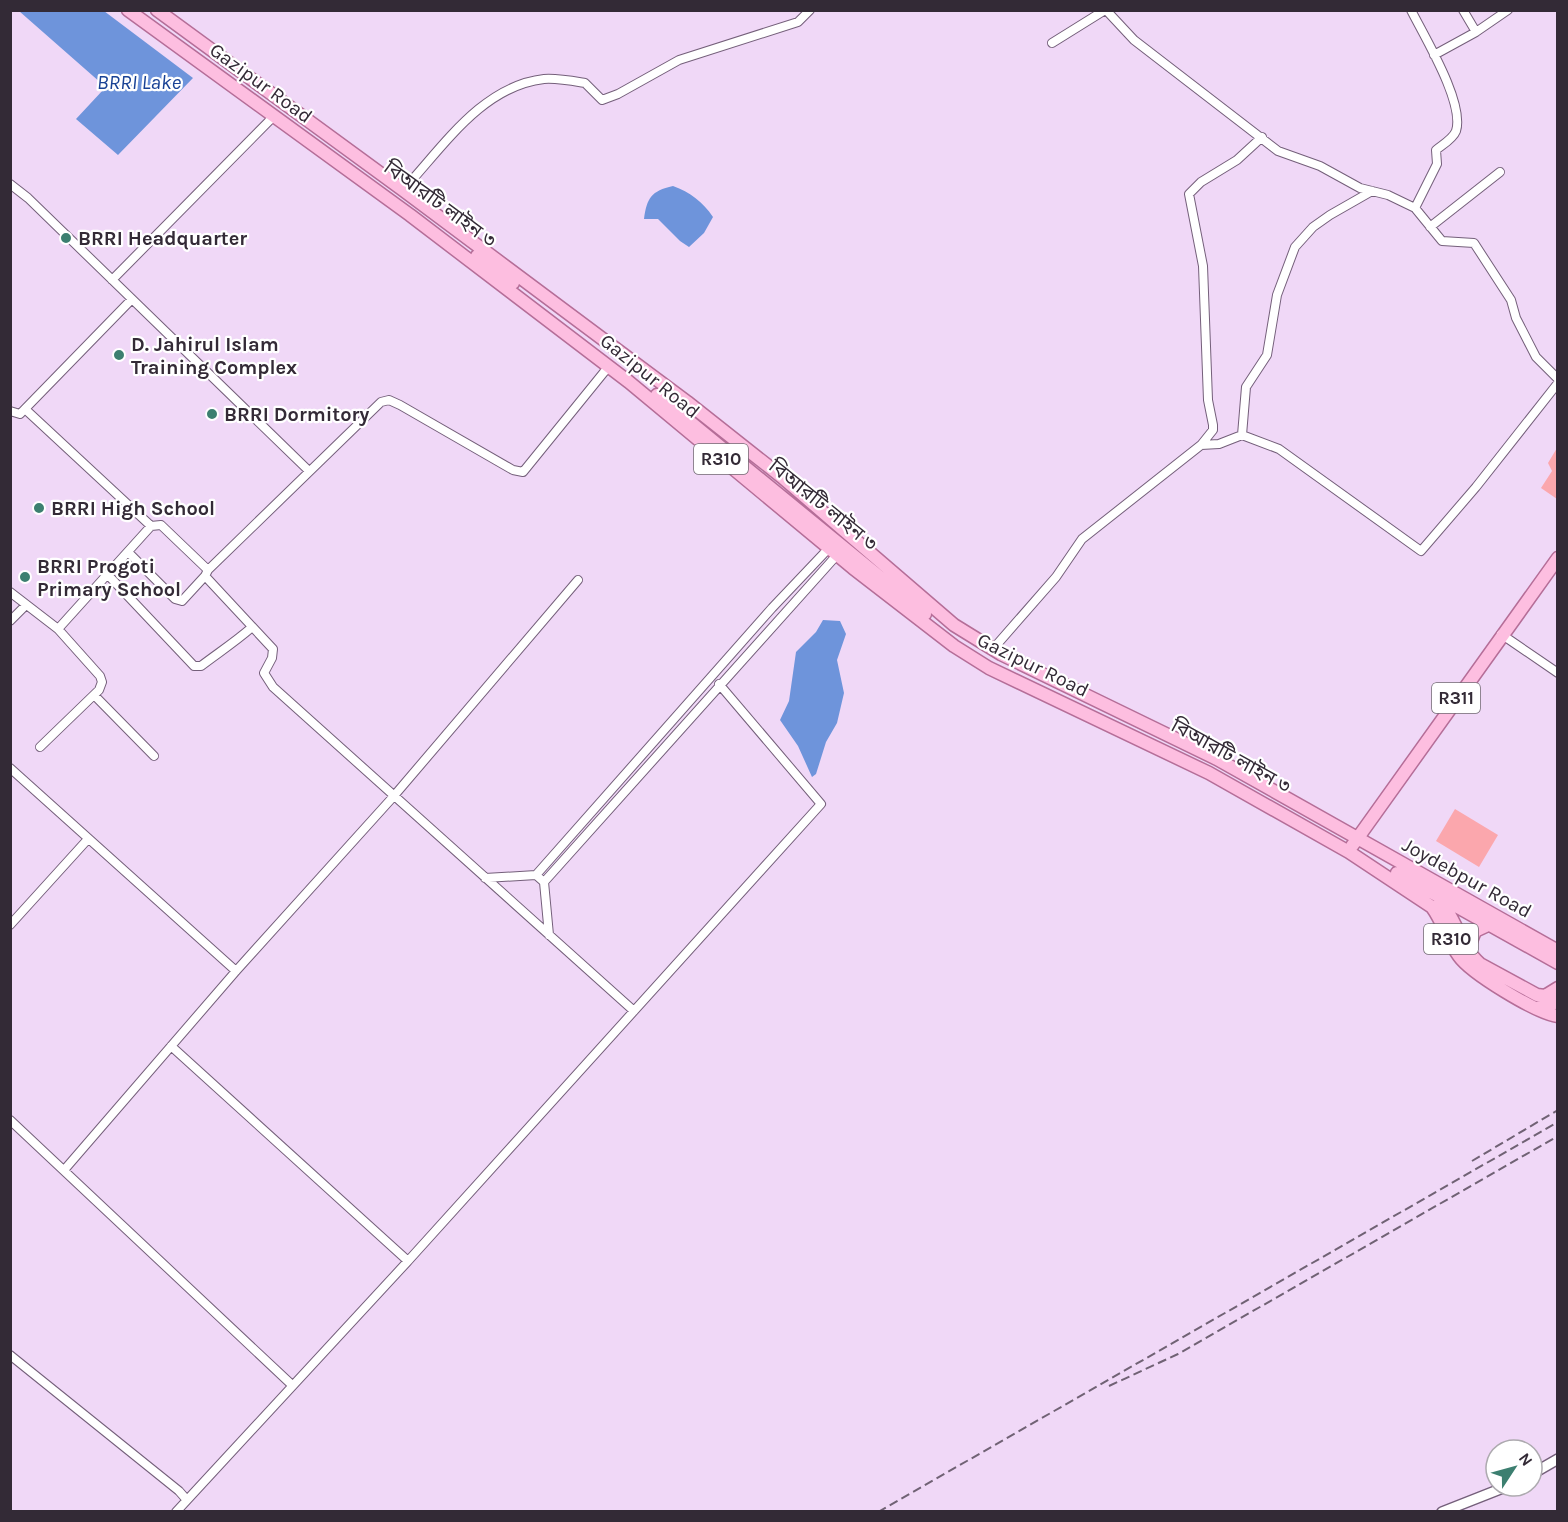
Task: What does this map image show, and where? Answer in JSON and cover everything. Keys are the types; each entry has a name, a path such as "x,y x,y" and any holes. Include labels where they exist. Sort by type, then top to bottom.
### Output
{"main road":[{"name":"Gazipur Road","path":"128,10 410,214 609,366 833,551 954,646 989,668 1161,748 1352,846"},
{"name":"বিআরটি লাইন ৩","path":"140,10 494,268 687,418 970,648 1163,741 1557,963"},
{"name":"Gazipur Road","path":"158,10 695,409 782,477 954,625 993,650 1217,759 1352,846"},
{"name":"R311","path":"1352,846 1557,558"},
{"name":"Joydebpur Road","path":"1352,846 1557,951"},
{"name":"Joydebpur Road","path":"1352,846 1432,907 1467,967 1537,1008 1557,1016"},
{"name":"বিআরটি লাইন ৩","path":"1437,897 1449,911 1468,949 1480,964 1537,995 1545,996 1557,988"},
{"path":"1468,949 1475,931 1490,924"},
{"path":"1537,1008 1557,1002"}],"street":[{"path":"403,190 486,101 505,89 545,79 585,83 602,100 618,94 679,60 798,22 810,10"},
{"path":"1052,44 1106,10 1134,40 1278,151 1320,166 1360,188 1388,195 1415,208 1442,241 1459,244 1474,243 1511,300 1516,318 1536,357 1557,380 1476,487 1421,550 1279,449 1242,435 1219,444 1201,445"},
{"path":"1411,10 1434,55 1455,105 1456,130 1436,150 1437,164 1415,208"},
{"path":"1463,10 1476,32"},
{"path":"1434,55 1476,32 1508,10"},
{"path":"112,280 273,117"},
{"path":"993,650 1056,577 1082,539 1201,445 1213,430 1208,400 1203,266 1189,194 1201,182 1237,160 1262,137"},
{"path":"1430,227 1500,172"},
{"path":"10,184 28,198 309,471"},
{"path":"1242,435 1246,387 1266,355 1277,295 1295,247 1313,227 1372,191"},
{"path":"10,411 20,414 132,299"},
{"path":"128,552 175,599 182,601 206,573 309,471 381,402 389,400 513,470 523,472 609,366"},
{"path":"25,409 151,526"},
{"path":"58,629 151,526 161,525 206,573 251,628 273,649 272,658 264,673 273,687 634,1011"},
{"path":"544,882 833,551"},
{"path":"536,875 772,608 833,551"},
{"path":"108,575 194,666 201,666 221,650 230,647 251,628"},
{"path":"65,1169 236,971 393,797 578,580"},
{"path":"10,592 58,629 100,676 102,682 94,695 40,747"},
{"path":"10,621 26,605"},
{"path":"1501,634 1557,673"},
{"path":"176,1512 408,1261 821,804 719,684"},
{"path":"94,695 154,756"},
{"path":"10,768 236,971"},
{"path":"10,925 88,839"},
{"path":"485,878 536,875 544,882 549,935"},
{"path":"171,1046 408,1261"},
{"path":"10,1120 65,1169 292,1385"},
{"path":"10,1355 179,1491 186,1500"},
{"path":"1544,1467 1557,1459"},
{"path":"1442,1512 1484,1495"}],"shaded area":[{"path":"1557,448 1557,499 1541,488 1552,471 1548,463"},
{"path":"1455,809 1498,835 1479,867 1436,841"}],"water":[{"name":"BRRI Lake","path":"19,11 104,11 193,78 118,155 76,119 103,90 101,83"},
{"path":"673,186 696,198 713,217 704,233 689,247 658,219 644,219 651,196"},
{"path":"823,620 840,621 846,634 837,660 844,693 837,723 826,742 816,774 812,777 798,746 780,720 789,701 796,652 816,632"}],"railway":[{"path":"1472,1161 1558,1110"},
{"path":"878,1512 1558,1122"},
{"path":"1109,1386 1178,1354 1558,1136"}],"place":[{"name":"BRRI Headquarter","path":"66,238"},
{"name":"D. Jahirul Islam Training Complex","path":"119,355"},
{"name":"BRRI Dormitory","path":"212,414"},
{"name":"BRRI High School","path":"39,508"},
{"name":"BRRI Progoti Primary School","path":"25,577"}]}
